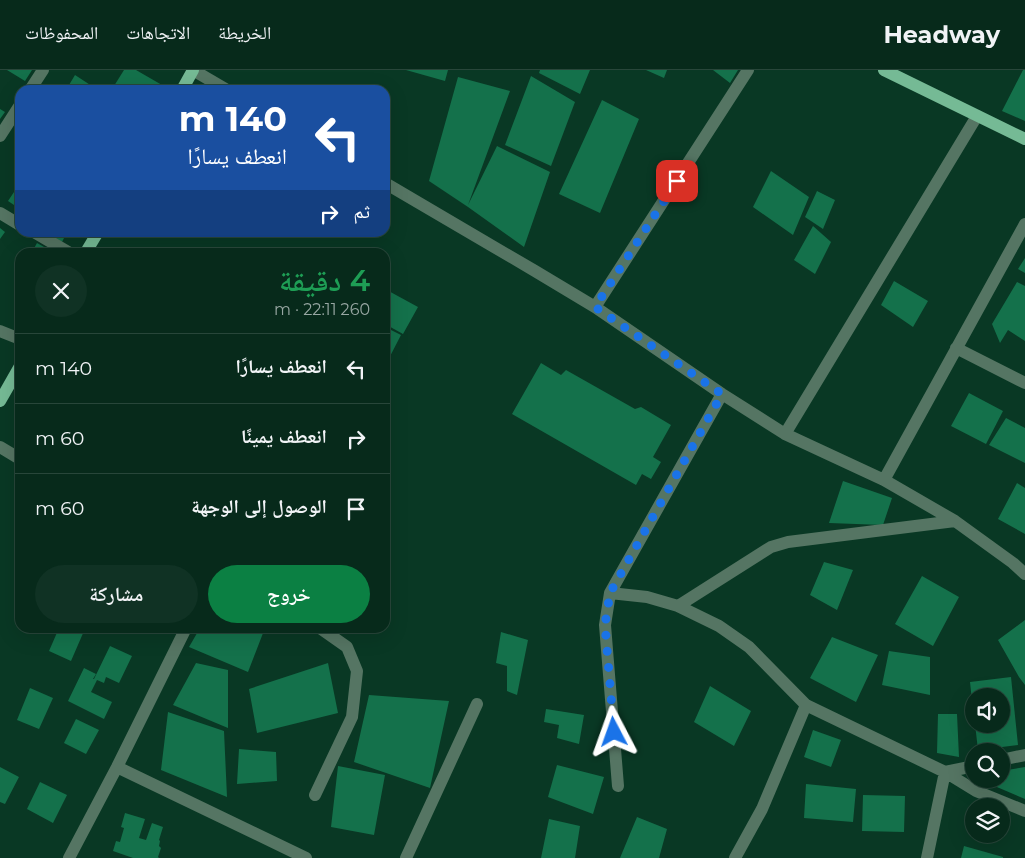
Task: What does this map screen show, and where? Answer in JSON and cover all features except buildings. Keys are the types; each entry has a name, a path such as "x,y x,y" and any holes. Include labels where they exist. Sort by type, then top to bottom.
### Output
{"main road":[{"path":"185,85 193,70"},
{"path":"884,70 1025,140"},
{"path":"88,248 95,237"},
{"path":"0,401 15,375"}],"street":[{"path":"33,85 43,70"},
{"path":"193,70 218,85"},
{"path":"595,307 748,70"},
{"path":"0,136 15,113"},
{"path":"786,434 978,116"},
{"path":"390,186 595,307 722,394 786,434 884,480 955,521 1013,563 1025,574"},
{"path":"0,213 15,222"},
{"path":"884,480 1025,224"},
{"path":"42,237 61,248"},
{"path":"0,331 15,337"},
{"path":"956,348 1025,383"},
{"path":"618,786 605,625 610,593 722,394"},
{"path":"0,447 15,456"},
{"path":"678,606 771,547 788,542 955,521"},
{"path":"610,593 646,597 678,606 719,626 749,646 806,705 944,772 976,791 1025,810"},
{"path":"69,858 117,767 184,633"},
{"path":"314,795 352,717 357,670 347,647 327,633"},
{"path":"406,858 477,704"},
{"path":"735,858 762,809 806,705"},
{"path":"1010,758 1025,755"},
{"path":"117,767 306,858"},
{"path":"944,772 965,768"},
{"path":"928,858 944,772"}],"route":[{"path":"614,732 605,625 610,593 722,394 595,307 677,181"}]}
